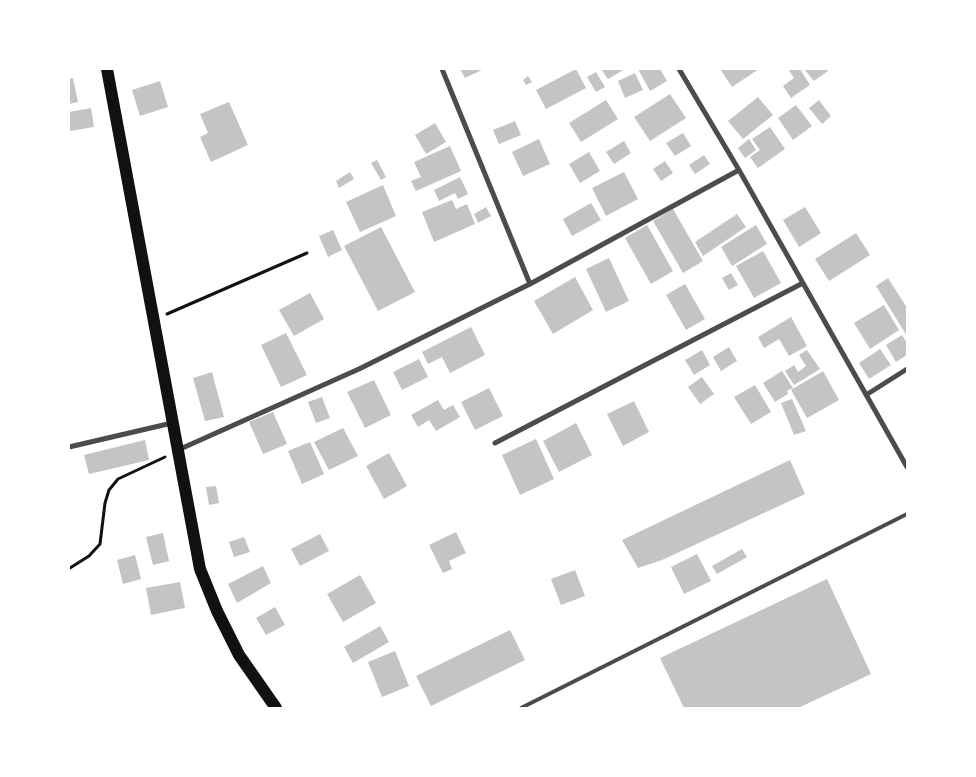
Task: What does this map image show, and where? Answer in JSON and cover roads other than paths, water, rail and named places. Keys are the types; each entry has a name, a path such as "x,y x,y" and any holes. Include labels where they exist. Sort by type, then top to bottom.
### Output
{"main road":[{"path":"107,69 200,569 216,611 239,655 276,708"}],"street":[{"path":"442,69 530,284"},
{"path":"679,69 804,283 907,467"},
{"path":"177,451 359,369 530,284 739,170"},
{"path":"495,443 804,283"},
{"path":"866,395 907,368"},
{"path":"69,447 172,423"}],"lane":[{"path":"520,708 907,514"}]}
